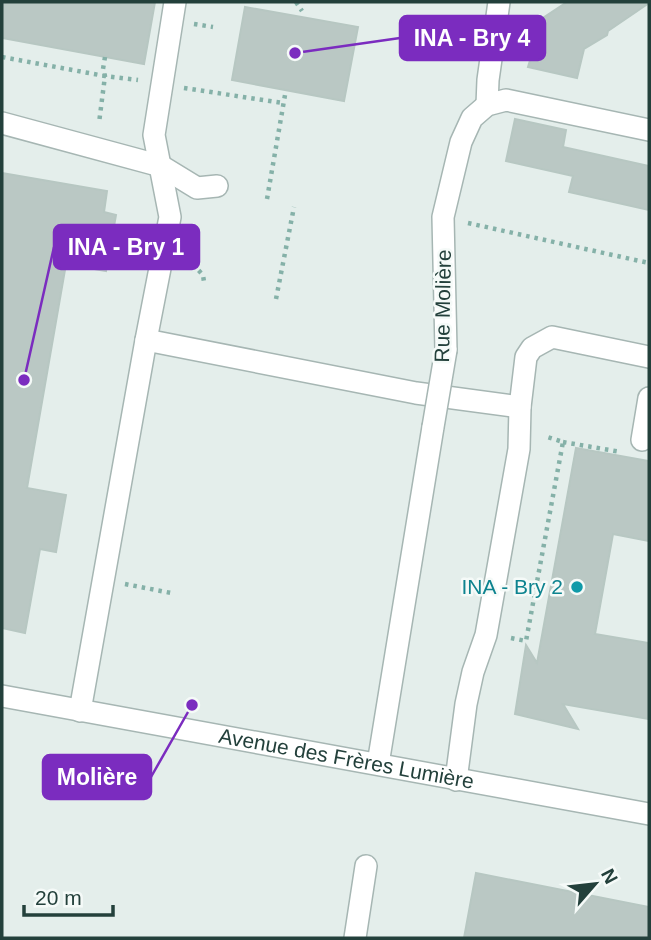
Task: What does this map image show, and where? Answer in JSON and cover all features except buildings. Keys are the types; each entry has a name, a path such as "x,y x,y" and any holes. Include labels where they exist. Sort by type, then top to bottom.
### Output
{"street":[{"path":"80,711 170,217 154,135 155,83 175,2"},
{"path":"499,2 486,105 506,100 649,130"},
{"name":"Rue Molière","path":"378,764 446,350 443,217 461,142 472,118 486,105"},
{"path":"2,123 160,166 197,188 218,186"},
{"path":"456,780 466,704 473,672 486,635 519,449 520,407 526,357 532,348 552,337 649,357"},
{"path":"146,340 416,393 520,407"},
{"path":"642,440 649,398"},
{"name":"Avenue des Frères Lumière","path":"2,696 649,814"},
{"path":"355,938 366,866"}],"path":[{"path":"296,2 302,11"},
{"path":"194,24 213,27"},
{"path":"2,63 2,57 105,76 284,103"},
{"path":"96,149 105,57"},
{"path":"267,199 285,95"},
{"path":"276,299 294,206"},
{"path":"443,217 649,263"},
{"path":"519,433 584,445"},
{"path":"486,635 526,640 563,442"},
{"path":"131,585 171,593"}],"place":[{"name":"INA - Bry 4","path":"295,53"},
{"name":"INA - Bry 1","path":"24,380"},
{"name":"INA - Bry 2","path":"577,587"},
{"name":"Molière","path":"192,705"}]}
